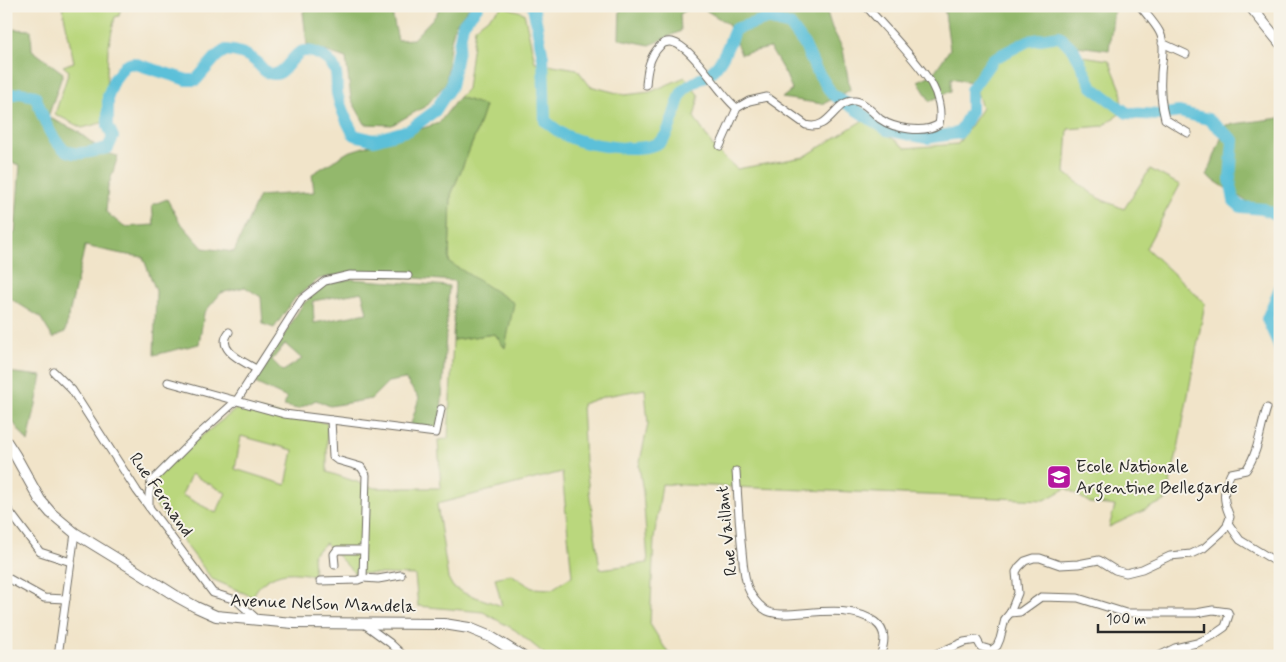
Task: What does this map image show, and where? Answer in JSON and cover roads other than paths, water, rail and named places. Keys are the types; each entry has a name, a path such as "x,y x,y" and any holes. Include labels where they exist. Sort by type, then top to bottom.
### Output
{"street":[{"path":"720,146 736,108 749,100 767,97 806,125 814,127 820,125 850,101 858,101 882,120 907,128 923,130 939,124 941,116 932,85 866,6"},
{"path":"1140,6 1158,29 1162,43 1162,106 1165,119 1188,132"},
{"path":"1250,6 1280,43"},
{"path":"646,85 647,71 653,56 661,44 668,41 674,42 689,51 731,105 736,108"},
{"path":"1162,43 1186,54"},
{"path":"148,507 151,482 198,435 237,400 302,299 325,280 350,275 408,276"},
{"path":"228,332 224,338 226,348 239,359 256,369"},
{"name":"Rue Fernand","path":"54,372 72,390 148,507 213,593 236,600 257,620"},
{"path":"168,382 284,414 436,432 441,409"},
{"path":"931,656 964,642 977,640 980,647 988,649 988,653 997,646 1005,619 1010,613 1018,593 1016,572 1026,561 1034,558 1060,565 1099,560 1115,570 1126,574 1170,556 1191,554 1204,548 1228,526 1230,518 1224,503 1224,491 1231,473 1246,470 1254,458 1267,408"},
{"path":"331,420 333,457 337,460 362,467 366,474 363,578"},
{"name":"Avenue Nelson Mandela","path":"6,441 40,500 51,513 75,533 196,607 216,616 293,623 444,624 469,628 491,637 522,656"},
{"name":"Rue Vaillant","path":"736,471 744,570 748,590 757,602 766,611 781,614 838,610 864,616 881,627 884,645 880,656"},
{"path":"6,507 40,552 71,562"},
{"path":"1228,523 1240,540 1274,560"},
{"path":"58,656 75,533"},
{"path":"335,565 334,554 337,550 363,550"},
{"path":"320,581 358,580 363,578 378,579 401,575"},
{"path":"6,577 44,598 66,599"},
{"path":"1010,613 1020,612 1041,597 1078,598 1126,613 1196,613 1213,610 1228,612 1230,615 1226,627 1212,636 1197,643 1174,648 1159,656"},
{"path":"364,624 404,656"}],"waterway":[{"path":"6,96 20,93 35,96 53,138 59,145 73,153 86,153 108,148 113,137 108,126 108,96 114,80 125,65 133,63 187,80 196,80 217,56 226,50 248,56 265,71 275,74 283,70 296,55 309,51 322,56 333,66 340,104 354,135 374,140 409,130 435,111 451,86 463,24 478,6"},
{"path":"533,6 543,57 545,121 561,133 587,143 629,148 653,145 661,141 668,132 682,92 717,66 726,51 735,29 767,19 790,25 804,44 815,68 832,94 887,130 927,138 959,133 971,111 971,90 993,59 1028,41 1059,36 1074,50 1092,87 1127,113 1159,115 1179,112 1208,119 1233,140 1230,179 1234,201 1241,207 1264,209 1280,217"},
{"path":"1280,288 1267,319 1280,350"}],"place":[{"name":"Ecole Nationale Argentine Bellegarde","path":"1059,477"}]}
